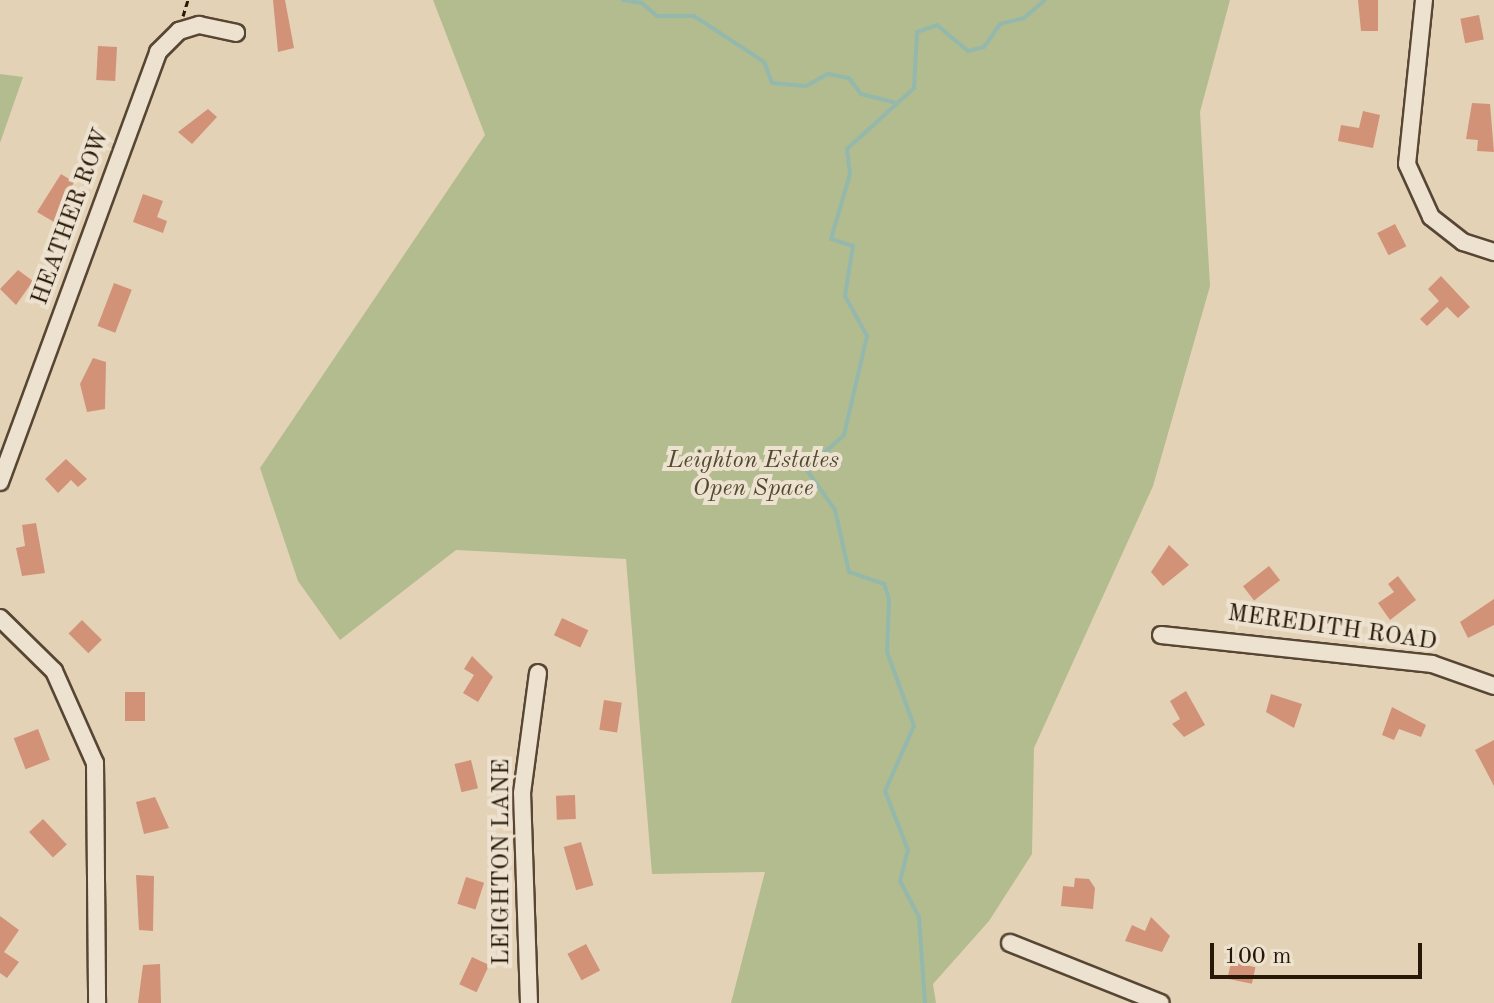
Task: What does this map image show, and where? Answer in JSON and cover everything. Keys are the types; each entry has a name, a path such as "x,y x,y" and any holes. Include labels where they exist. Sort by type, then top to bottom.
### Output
{"street":[{"path":"1424,0 1407,164 1431,217 1463,242 1494,252"},
{"name":"HEATHER ROW","path":"0,482 158,52 179,31 199,25 236,33"},
{"path":"0,618 54,671 95,763 97,1003"},
{"name":"MEREDITH ROAD","path":"1161,635 1432,664 1494,686"},
{"name":"LEIGHTON LANE","path":"529,1003 522,793 538,673"},
{"path":"1010,943 1161,1003"}],"green space":[{"name":"Leighton Estates Open Space","path":"433,0 1230,0 1200,112 1210,286 1153,486 1034,748 1032,854 989,921 933,984 936,1003 731,1003 765,872 652,874 626,559 456,550 340,640 298,581 260,468 485,135"},
{"path":"0,74 23,77 0,143"}],"building":[{"path":"273,0 285,0 294,48 278,52"},
{"path":"1358,0 1378,0 1378,31 1361,31"},
{"path":"1479,15 1484,40 1465,43 1460,19"},
{"path":"98,46 117,47 115,81 96,80"},
{"path":"1472,103 1490,104 1494,152 1477,151 1478,140 1466,139"},
{"path":"208,109 217,117 192,144 178,132"},
{"path":"1363,111 1380,115 1373,148 1338,141 1341,125 1359,128"},
{"path":"61,174 74,182 54,222 37,212"},
{"path":"143,194 163,201 157,217 167,221 163,233 133,222"},
{"path":"1395,224 1406,246 1389,255 1377,233"},
{"path":"18,270 33,281 16,305 0,289"},
{"path":"1441,276 1470,307 1458,318 1447,307 1427,326 1420,319 1439,301 1428,289"},
{"path":"114,283 132,290 115,333 98,326"},
{"path":"93,358 106,362 105,409 87,412 80,384"},
{"path":"66,459 87,479 78,487 71,480 58,493 45,479"},
{"path":"36,523 45,573 22,576 16,548 25,546 22,525"},
{"path":"1169,545 1189,565 1163,586 1151,572"},
{"path":"1269,566 1280,580 1254,601 1243,586"},
{"path":"1398,576 1416,600 1390,620 1378,603 1394,592 1388,584"},
{"path":"1494,599 1494,625 1468,638 1460,622"},
{"path":"562,618 588,630 580,647 554,635"},
{"path":"82,620 102,640 88,653 69,633"},
{"path":"472,656 493,677 478,702 463,693 474,675 464,669"},
{"path":"1186,691 1205,725 1184,737 1172,724 1180,719 1170,701"},
{"path":"125,692 145,692 145,721 125,721"},
{"path":"1271,694 1302,704 1294,728 1266,712"},
{"path":"604,700 622,703 617,732 599,730"},
{"path":"1392,707 1426,725 1421,737 1399,729 1394,740 1382,735"},
{"path":"38,729 50,760 26,769 14,738"},
{"path":"1494,740 1494,786 1475,750"},
{"path":"471,760 478,788 462,792 455,764"},
{"path":"575,795 576,819 557,820 556,796"},
{"path":"155,797 169,828 144,834 136,802"},
{"path":"43,819 67,845 53,858 29,832"},
{"path":"581,842 593,885 576,890 564,847"},
{"path":"136,875 154,876 153,931 139,930"},
{"path":"466,877 484,883 475,910 457,904"},
{"path":"1075,878 1089,879 1095,888 1093,909 1061,906 1063,886 1074,887"},
{"path":"0,916 19,930 4,952 19,962 7,978 0,973"},
{"path":"1151,917 1170,936 1162,952 1125,941 1132,925 1145,931"},
{"path":"586,944 600,970 582,980 567,954"},
{"path":"472,957 489,965 477,992 459,984"},
{"path":"1231,962 1255,967 1252,984 1227,979"},
{"path":"160,964 161,1003 138,1003 143,965"}],"waterway":[{"path":"623,0 642,3 657,16 694,16 764,62 772,83 806,86 828,74 849,78 861,94 894,102"},
{"path":"925,1003 919,917 900,881 908,850 885,791 914,726 887,652 889,599 884,584 849,572 835,510 806,469 844,435 867,336 845,296 853,246 831,239 850,174 847,149 914,88 917,32 937,25 968,51 984,47 1000,24 1024,18 1045,0"}]}
